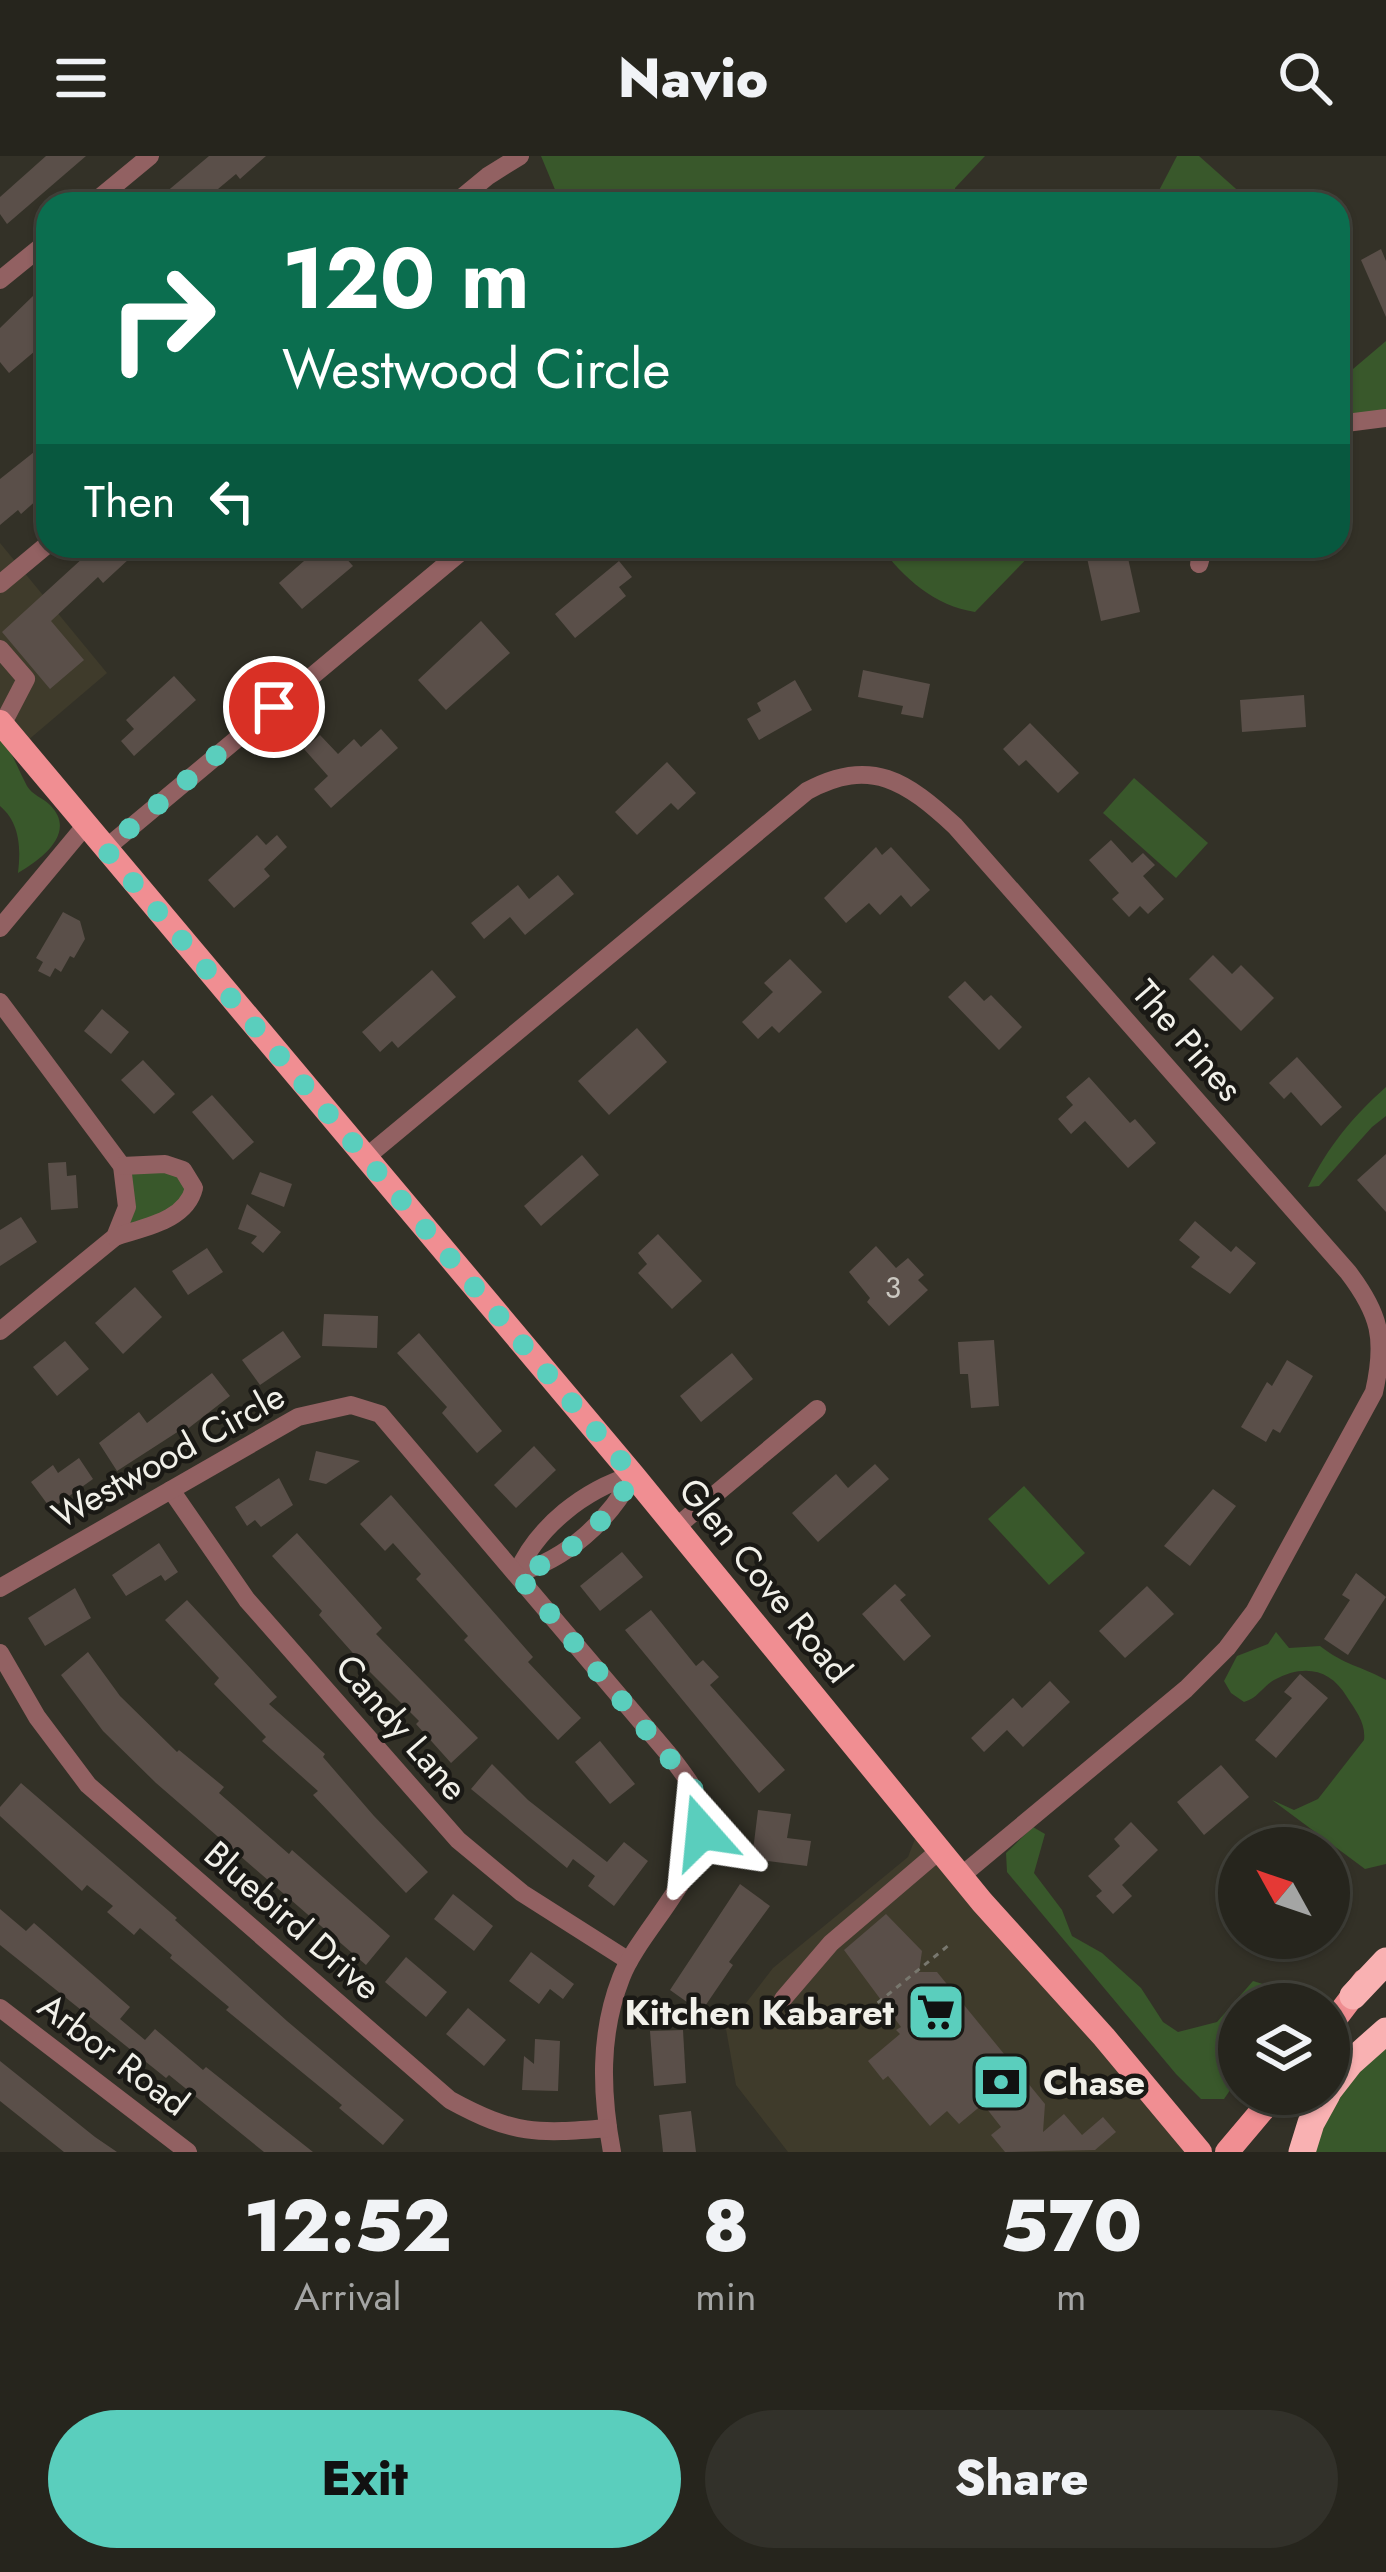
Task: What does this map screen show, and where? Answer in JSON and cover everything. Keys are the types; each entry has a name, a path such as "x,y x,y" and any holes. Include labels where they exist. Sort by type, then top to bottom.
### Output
{"highway":[{"path":"1354,1996 1386,1961"},
{"path":"1350,2065 1386,2031"},
{"path":"1302,2152 1315,2115"}],"main road":[{"name":"Glen Cove Road","path":"1,723 633,1475 961,1876 1200,2152"},
{"path":"1350,2001 1386,1948"},
{"path":"1228,2152 1259,2115"}],"street":[{"path":"106,192 150,156"},
{"path":"469,192 520,156"},
{"path":"0,280 36,251"},
{"path":"1350,422 1386,418"},
{"path":"0,584 36,554"},
{"path":"105,849 454,558"},
{"path":"0,649 26,680 1,723"},
{"name":"The Pines","path":"365,1158 806,791 868,774 914,789 955,826 1348,1272 1368,1298 1381,1331 1382,1361 1374,1392 1254,1612 1186,1689 961,1876"},
{"path":"0,928 85,826"},
{"path":"0,1002 122,1166 127,1207 115,1237"},
{"path":"0,1331 115,1237 182,1210 194,1188 184,1170 165,1164 122,1166"},
{"name":"Westwood Circle","path":"0,1588 298,1417 330,1407 363,1407 380,1414 671,1757 700,1803 702,1832 691,1866 621,1976 604,2044 612,2152"},
{"path":"676,1528 817,1409"},
{"path":"517,1574 530,1544 598,1486 633,1475"},
{"path":"517,1574 547,1565 600,1521 617,1506 633,1475"},
{"name":"Candy Lane","path":"171,1490 247,1600 458,1840 522,1893 629,1961"},
{"name":"Bluebird Drive","path":"0,1653 37,1717 88,1785 450,2100 490,2122 517,2130 608,2128"},
{"path":"782,1999 831,1943 940,1850"},
{"name":"Arbor Road","path":"0,2008 188,2152"}],"path":[{"path":"859,2018 949,1945"}],"shaded area":[{"path":"0,543 107,673 20,747 0,722"},
{"path":"920,1826 1200,2152 788,2152 736,2085 726,2029 773,1968 908,1857"}],"green space":[{"path":"541,156 985,156 955,192 556,192"},
{"path":"1177,156 1199,156 1240,192 1158,192"},
{"path":"1386,341 1386,418 1350,422 1350,367 1353,369"},
{"path":"890,558 1027,558 975,612 947,604"},
{"path":"0,733 27,786 50,805 60,826 53,845 18,873 18,836 0,806"},
{"path":"1134,778 1208,843 1176,878 1103,813"},
{"path":"1386,1087 1386,1116 1319,1186 1308,1187 1342,1133"},
{"path":"122,1166 191,1176 182,1210 122,1226"},
{"path":"1024,1486 1085,1553 1049,1585 988,1519"},
{"path":"1276,1632 1289,1648 1320,1646 1386,1680 1386,1864 1365,1869 1350,1858 1350,1827 1308,1827 1272,1800 1294,1810 1318,1799 1364,1734 1360,1717 1340,1687 1315,1672 1285,1675 1244,1702 1231,1693 1224,1681 1237,1656 1268,1644"},
{"path":"1033,1827 1045,1834 1034,1873 1062,1910 1072,1936 1102,1953 1141,1988 1163,2022 1178,2032 1218,2021 1218,2099 1201,2099 1176,2074 1007,1872 1006,1853"},
{"path":"1386,2046 1386,2152 1311,2152 1328,2115 1350,2115 1350,2082"}],"building":[{"path":"46,156 86,156 44,192 36,192 36,199 7,224 0,214 0,197"},
{"path":"209,156 266,156 240,179 236,174 214,192 166,192"},
{"path":"1381,249 1386,261 1386,317 1361,260"},
{"path":"34,295 36,350 9,373 0,362 0,328"},
{"path":"36,450 36,501 0,525 0,479"},
{"path":"83,558 130,558 103,583 98,577 51,621 84,660 50,689 2,632"},
{"path":"307,558 346,558 353,566 302,609 279,583"},
{"path":"1087,558 1128,558 1140,612 1101,621"},
{"path":"619,561 632,577 619,587 626,596 575,638 555,614"},
{"path":"481,621 510,653 446,710 418,680"},
{"path":"863,670 930,684 923,718 901,714 903,706 858,697"},
{"path":"174,676 196,700 134,756 121,741 134,729 126,720"},
{"path":"795,680 812,710 759,740 747,719 761,711 757,703"},
{"path":"1304,695 1306,727 1242,732 1240,700"},
{"path":"1030,723 1079,773 1058,793 1026,760 1019,766 1003,749"},
{"path":"381,729 398,748 331,808 314,789 328,776 304,749 320,735 338,754 354,739 361,747"},
{"path":"667,762 696,793 678,810 671,803 637,835 615,812"},
{"path":"257,835 266,845 277,835 287,847 264,869 270,876 234,908 208,880"},
{"path":"1111,840 1132,863 1143,853 1155,865 1143,876 1164,899 1148,914 1140,906 1129,917 1112,899 1119,893 1089,860"},
{"path":"876,847 882,855 891,847 930,890 911,907 901,895 880,915 869,903 846,923 824,898"},
{"path":"558,875 574,894 525,935 510,917 484,939 471,923 518,885 529,899"},
{"path":"63,912 80,921 85,939 74,958 70,956 61,972 55,968 50,977 38,971 43,962 36,958"},
{"path":"1213,955 1232,974 1241,965 1274,998 1241,1031 1189,979"},
{"path":"790,959 822,992 779,1033 772,1026 758,1039 742,1022 773,992 764,983"},
{"path":"432,970 456,997 398,1048 392,1041 380,1052 362,1032"},
{"path":"965,981 984,1001 991,995 1022,1027 999,1050 948,997"},
{"path":"102,1009 129,1032 111,1054 84,1031"},
{"path":"637,1028 667,1062 609,1115 578,1081"},
{"path":"1297,1057 1342,1107 1321,1126 1291,1092 1284,1099 1269,1083"},
{"path":"143,1060 175,1094 154,1114 121,1080"},
{"path":"1089,1077 1130,1123 1135,1119 1156,1143 1128,1168 1085,1121 1071,1134 1058,1119 1073,1105 1066,1097"},
{"path":"212,1095 254,1142 233,1160 192,1112"},
{"path":"1386,1154 1386,1212 1357,1180"},
{"path":"582,1155 599,1175 541,1226 524,1206"},
{"path":"66,1162 67,1176 76,1175 78,1208 51,1210 48,1163"},
{"path":"260,1172 292,1184 284,1207 251,1194"},
{"path":"247,1204 281,1232 263,1253 251,1243 257,1236 238,1229"},
{"path":"21,1217 37,1242 0,1266 0,1230"},
{"path":"1195,1221 1231,1252 1236,1246 1256,1263 1230,1294 1191,1267 1200,1257 1179,1240"},
{"path":"658,1234 702,1281 672,1309 638,1273 647,1264 638,1253"},
{"path":"876,1246 896,1268 908,1258 924,1275 918,1280 928,1290 889,1326 849,1272"},
{"path":"207,1248 223,1272 188,1295 172,1271"},
{"path":"135,1287 162,1317 123,1354 95,1323"},
{"path":"324,1314 378,1316 377,1348 322,1346"},
{"path":"283,1331 301,1357 260,1385 242,1360"},
{"path":"419,1333 502,1431 477,1453 442,1413 447,1407 397,1353"},
{"path":"994,1340 999,1406 971,1408 968,1374 960,1374 958,1342"},
{"path":"65,1341 89,1369 57,1396 33,1367"},
{"path":"732,1353 753,1379 701,1422 680,1396"},
{"path":"1287,1360 1313,1376 1280,1433 1273,1429 1266,1442 1241,1427 1267,1382 1272,1386"},
{"path":"212,1373 230,1396 181,1434 117,1471 99,1443 139,1412 147,1423"},
{"path":"534,1446 556,1470 516,1508 494,1485"},
{"path":"316,1451 360,1461 326,1484 309,1480"},
{"path":"79,1458 93,1479 51,1509 31,1482 53,1465 58,1473"},
{"path":"875,1464 889,1479 818,1542 792,1513 836,1474 848,1488"},
{"path":"279,1478 293,1505 261,1527 255,1520 247,1526 235,1507"},
{"path":"1213,1489 1236,1506 1190,1566 1164,1546"},
{"path":"391,1495 533,1657 528,1662 581,1718 558,1740 464,1640 468,1636 416,1579 421,1574 393,1543 385,1551 360,1524"},
{"path":"297,1533 382,1628 376,1634 478,1738 451,1763 272,1556"},
{"path":"159,1543 178,1572 165,1581 161,1575 126,1596 112,1575"},
{"path":"622,1552 643,1577 600,1611 580,1586"},
{"path":"1356,1573 1386,1597 1348,1655 1324,1639 1350,1600 1342,1595"},
{"path":"895,1584 906,1595 900,1600 931,1636 904,1661 862,1614"},
{"path":"1147,1586 1174,1614 1125,1658 1099,1631"},
{"path":"75,1588 91,1618 45,1646 28,1618"},
{"path":"187,1600 277,1697 269,1704 325,1754 374,1816 428,1872 406,1893 313,1795 318,1791 262,1741 266,1737 214,1684 219,1678 165,1620"},
{"path":"651,1610 696,1666 703,1660 719,1677 710,1685 785,1770 759,1793 625,1630"},
{"path":"88,1652 120,1696 177,1752 224,1787 219,1793 390,1936 366,1965 156,1783 103,1731 61,1675"},
{"path":"1300,1674 1328,1698 1276,1758 1255,1740 1292,1698 1284,1692"},
{"path":"1050,1681 1070,1702 1023,1747 1007,1730 984,1752 971,1738 1013,1698 1022,1708"},
{"path":"600,1741 635,1784 610,1804 575,1762"},
{"path":"492,1764 528,1800 607,1862 624,1842 648,1861 614,1906 588,1886 595,1876 573,1859 567,1868 471,1789"},
{"path":"1221,1765 1249,1797 1204,1835 1177,1802"},
{"path":"21,1783 404,2120 383,2145 226,2010 229,2007 172,1955 140,1928 134,1935 107,1912 113,1906 87,1885 82,1891 0,1816 0,1807"},
{"path":"758,1810 791,1814 787,1838 811,1841 807,1866 752,1859"},
{"path":"1131,1822 1158,1850 1122,1885 1132,1896 1113,1914 1096,1896 1102,1891 1088,1876 1120,1846 1114,1839"},
{"path":"740,1884 770,1906 729,1962 733,1965 701,2012 670,1990"},
{"path":"453,1894 493,1926 474,1951 434,1919"},
{"path":"0,1909 26,1931 34,1923 130,2007 120,2019 145,2040 155,2029 313,2152 264,2152 169,2075 166,2078 0,1945"},
{"path":"886,1914 922,1951 919,1972 937,1972 1045,2104 1043,2132 1064,2114 1082,2135 1103,2117 1116,2132 1095,2150 1005,2152 991,2135 1001,2127 983,2104 959,2124 947,2111 930,2126 888,2076 883,2080 868,2061 900,2034 896,2030 901,2027 844,1950"},
{"path":"531,1952 574,1984 563,1999 550,1989 539,2004 509,1981"},
{"path":"406,1957 447,1992 426,2017 385,1982"},
{"path":"468,2008 506,2040 484,2066 446,2034"},
{"path":"683,2030 686,2083 654,2086 650,2031"},
{"path":"535,2039 560,2041 558,2091 522,2090 524,2056 534,2064"},
{"path":"0,2061 117,2152 64,2152 0,2101"},
{"path":"691,2111 696,2152 663,2152 659,2115"}],"place":[{"name":"Kitchen Kabaret","path":"936,2012"},
{"name":"Chase","path":"1001,2082"}],"route":[{"path":"274,707 105,849 633,1475 617,1506 582,1536 547,1565 517,1574 690,1783 700,1803 702,1832"}]}
